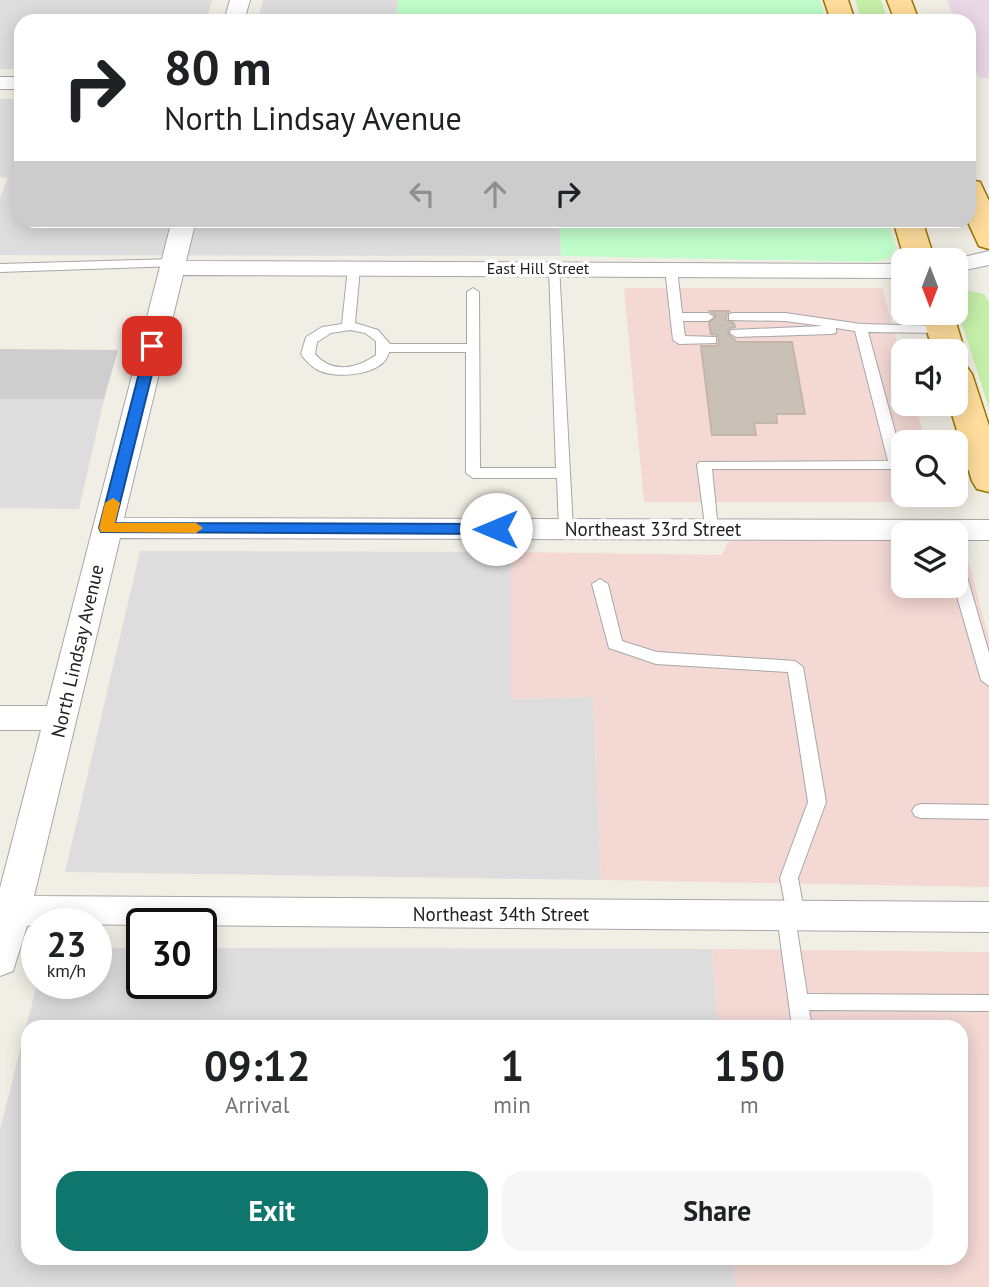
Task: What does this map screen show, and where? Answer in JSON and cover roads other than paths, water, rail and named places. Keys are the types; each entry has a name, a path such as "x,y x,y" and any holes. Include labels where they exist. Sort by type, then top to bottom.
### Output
{"main road":[{"path":"976,202 986,224"},
{"path":"910,228 916,248"},
{"path":"965,416 976,471"}],"street":[{"name":"North Lindsay Avenue","path":"0,960 182,228"},
{"path":"968,262 989,258"},
{"name":"East Hill Street","path":"173,265 891,271"},
{"name":"Northeast 33rd Street","path":"106,528 891,531"},
{"name":"Northeast 33rd Street","path":"968,531 989,530"},
{"path":"0,718 61,718"},
{"name":"Northeast 34th Street","path":"13,911 989,916"}],"lane":[{"path":"0,268 173,265"},
{"path":"348,326 354,268"},
{"path":"555,268 566,529"},
{"path":"671,269 677,324 709,328"},
{"path":"472,292 472,473 564,473"},
{"path":"861,328 789,340 735,328 785,317 861,328 942,331"},
{"path":"348,326 372,331 380,336 385,348 382,357 375,363 354,371 330,370 312,361 307,354 310,340 327,330 348,326"},
{"path":"861,328 891,433"},
{"path":"385,348 473,348"},
{"path":"711,529 704,465 891,465"},
{"path":"600,584 615,644 656,658 795,667 817,803 789,878 801,1020"},
{"path":"965,598 989,680"},
{"path":"922,811 989,812"},
{"path":"798,1002 989,1003"}]}
